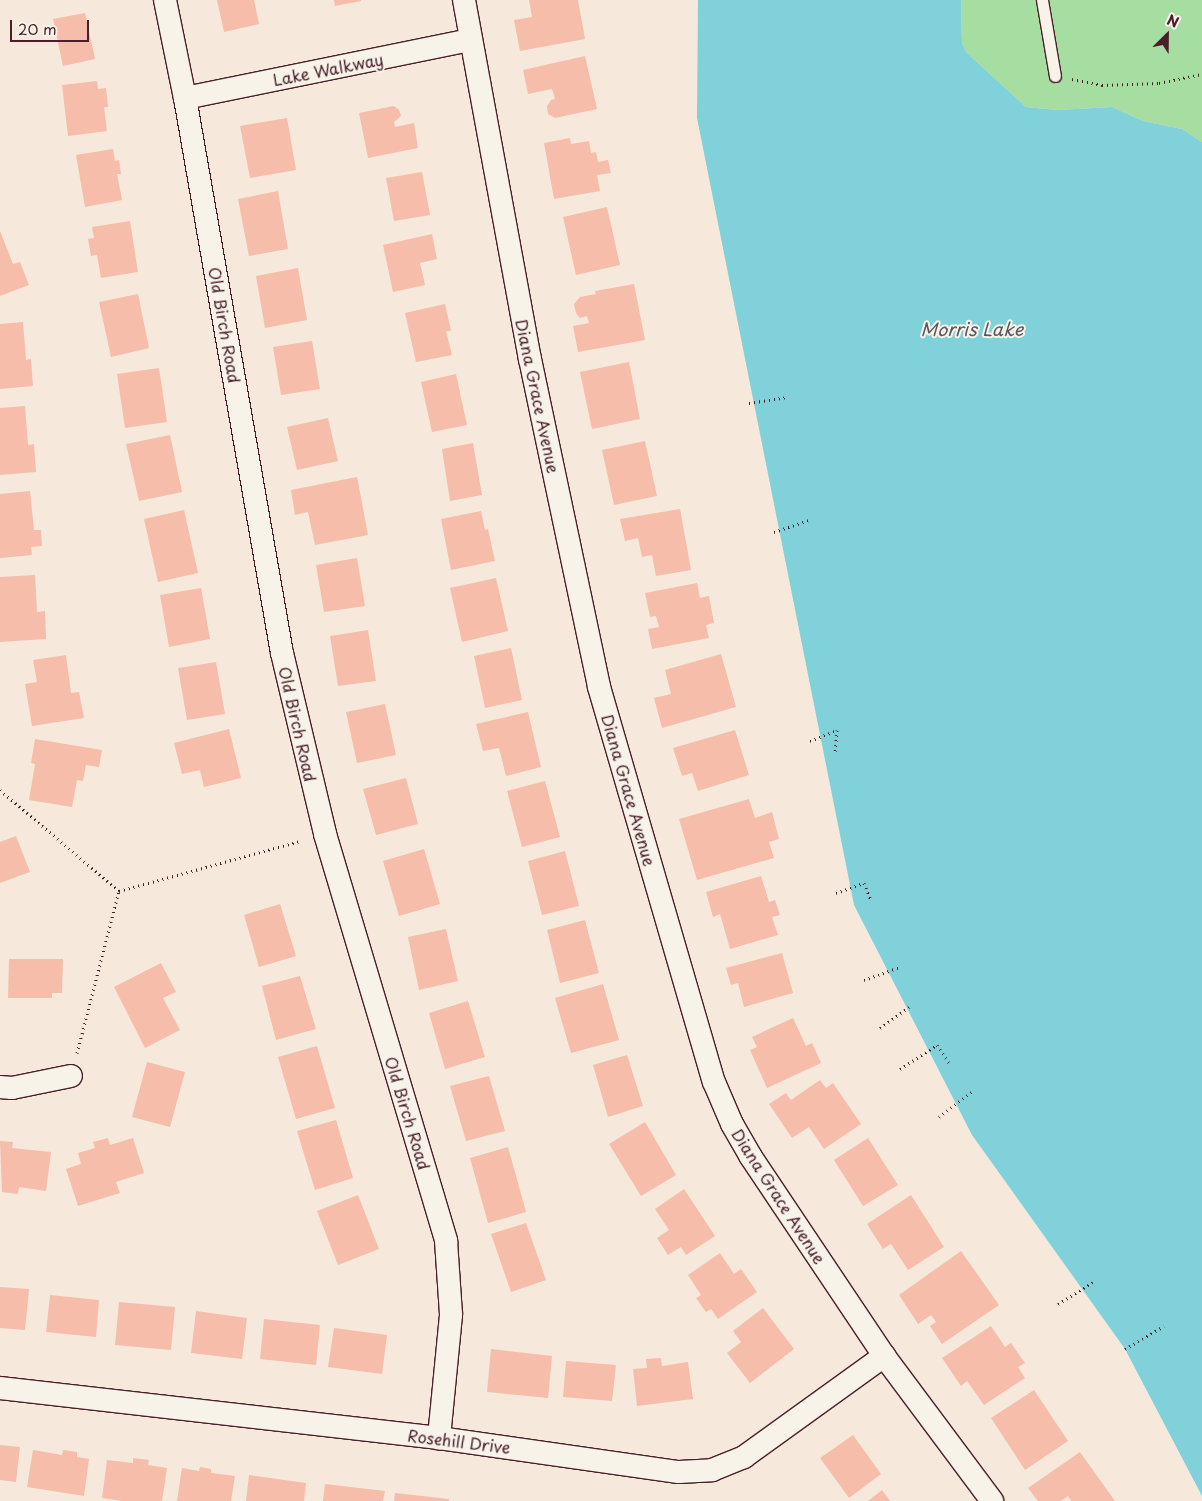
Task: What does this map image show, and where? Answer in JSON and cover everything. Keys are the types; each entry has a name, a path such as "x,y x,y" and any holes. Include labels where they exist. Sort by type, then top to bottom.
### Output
{"street":[{"name":"Old Birch Road","path":"165,0 185,98 282,653 325,834 446,1241 450,1315 440,1438"},
{"name":"Diana Grace Avenue","path":"464,0 530,359 599,687 714,1082 732,1124 751,1157 884,1356 992,1501"},
{"name":"Lake Walkway","path":"185,98 470,40"},
{"path":"0,1087 12,1088 71,1076"},
{"name":"Rosehill Drive","path":"0,1388 440,1438 680,1472 712,1470 744,1457 884,1356"}],"lane":[{"path":"1042,0 1055,76"}],"path":[{"path":"1055,76 1102,85 1159,83 1202,74"},
{"path":"749,404 788,397"},
{"path":"774,532 811,519"},
{"path":"810,741 837,730 835,754"},
{"path":"0,790 119,891"},
{"path":"119,891 325,834"},
{"path":"836,892 864,883 871,900"},
{"path":"71,1076 119,891"},
{"path":"864,980 900,967"},
{"path":"880,1028 909,1007"},
{"path":"900,1069 937,1045 952,1066"},
{"path":"939,1117 973,1091"},
{"path":"1058,1304 1093,1282"},
{"path":"1125,1349 1164,1326"}],"green space":[{"path":"961,0 1202,0 1202,142 1182,129 1143,121 1112,107 1058,110 1026,107 966,52 962,43"}],"water":[{"name":"Morris Lake","path":"698,0 961,0 962,43 966,52 1026,107 1058,110 1112,107 1143,121 1182,129 1202,142 1202,1496 1125,1349 972,1135 854,905 697,118"}],"building":[{"path":"217,0 254,0 259,24 224,32"},
{"path":"334,0 361,0 361,1 335,6"},
{"path":"529,0 578,0 585,39 520,51 514,20 532,17"},
{"path":"85,13 95,59 63,66 53,19"},
{"path":"585,56 597,109 555,118 548,114 547,106 551,100 555,99 552,89 528,94 523,70"},
{"path":"97,81 98,89 106,88 108,107 104,107 107,131 68,136 62,85"},
{"path":"394,106 399,110 401,116 394,122 395,127 414,123 418,148 368,158 359,113"},
{"path":"287,118 296,170 250,178 240,126"},
{"path":"570,138 571,144 589,141 591,153 596,152 598,162 608,160 611,173 597,175 600,191 554,199 544,143"},
{"path":"113,149 115,161 119,160 121,174 117,174 122,200 85,207 76,155"},
{"path":"422,172 430,215 394,221 386,178"},
{"path":"278,191 288,249 249,256 238,199"},
{"path":"607,207 620,265 576,275 563,217"},
{"path":"130,221 138,272 101,278 97,255 91,256 88,239 94,238 92,227"},
{"path":"0,231 13,264 20,262 29,285 0,296"},
{"path":"432,234 437,259 420,263 425,285 393,292 383,245"},
{"path":"298,268 307,320 265,328 256,276"},
{"path":"634,284 645,340 578,352 573,326 589,323 587,316 580,318 576,313 574,304 580,297 596,294 595,291"},
{"path":"138,294 149,348 111,357 99,302"},
{"path":"445,304 451,331 446,331 452,355 416,362 405,313"},
{"path":"23,322 26,360 31,359 33,386 0,389 0,324"},
{"path":"312,341 320,389 281,395 273,347"},
{"path":"629,362 640,419 592,429 580,372"},
{"path":"159,368 167,422 125,428 117,374"},
{"path":"456,374 467,425 432,432 421,382"},
{"path":"25,406 28,445 34,444 36,472 0,475 0,408"},
{"path":"328,418 338,461 297,470 287,427"},
{"path":"170,435 182,492 139,501 126,444"},
{"path":"645,441 657,496 614,505 602,450"},
{"path":"473,443 482,495 450,501 442,449"},
{"path":"357,477 368,535 315,545 308,512 295,515 291,490"},
{"path":"30,491 34,530 41,530 42,546 31,547 32,555 0,558 0,494"},
{"path":"680,509 691,570 656,576 652,555 642,557 638,538 625,541 620,519"},
{"path":"184,510 198,573 158,582 144,519"},
{"path":"481,511 485,530 488,529 495,561 451,570 441,519"},
{"path":"357,558 365,606 324,612 316,565"},
{"path":"35,575 37,612 45,611 46,639 0,642 0,577"},
{"path":"496,578 508,631 462,642 450,588"},
{"path":"697,583 700,598 709,596 714,623 706,625 709,638 652,649 648,629 659,627 656,616 650,617 645,593"},
{"path":"201,588 210,639 169,647 160,595"},
{"path":"368,630 376,681 338,686 330,636"},
{"path":"511,648 522,700 485,708 474,656"},
{"path":"721,654 736,707 662,728 654,698 671,694 665,670"},
{"path":"66,655 71,693 79,692 84,718 32,726 25,684 37,682 33,660"},
{"path":"216,662 225,714 187,720 178,668"},
{"path":"385,704 396,755 357,763 346,712"},
{"path":"528,712 541,767 506,776 499,748 483,751 476,724"},
{"path":"229,729 241,778 204,787 200,770 182,774 174,743"},
{"path":"735,730 749,775 698,791 692,773 682,776 673,748"},
{"path":"35,739 102,750 99,767 86,765 83,781 77,780 72,807 29,800 35,764 31,763"},
{"path":"406,778 418,824 376,835 363,789"},
{"path":"545,781 560,837 522,847 507,791"},
{"path":"749,799 755,818 772,812 779,839 769,842 774,858 697,880 679,819"},
{"path":"16,836 30,872 0,883 0,842"},
{"path":"424,849 440,904 399,916 383,861"},
{"path":"565,851 579,906 542,915 528,861"},
{"path":"761,876 769,902 775,900 780,915 772,917 778,935 730,949 720,914 713,917 706,892"},
{"path":"280,904 296,956 259,967 244,915"},
{"path":"585,920 599,973 560,983 547,930"},
{"path":"446,929 458,981 419,990 408,937"},
{"path":"782,953 793,993 744,1007 738,983 731,985 726,968"},
{"path":"9,959 63,959 62,993 52,993 52,998 8,998"},
{"path":"161,963 176,992 163,998 180,1030 145,1048 114,987"},
{"path":"300,976 316,1029 276,1040 262,986"},
{"path":"603,984 619,1040 571,1053 555,998"},
{"path":"468,1001 485,1057 445,1069 429,1013"},
{"path":"793,1018 806,1046 812,1043 821,1063 767,1088 750,1050 757,1047 752,1037"},
{"path":"317,1046 335,1108 296,1119 278,1057"},
{"path":"627,1055 643,1106 608,1117 593,1065"},
{"path":"147,1062 185,1072 170,1127 132,1117"},
{"path":"489,1076 505,1131 466,1141 450,1086"},
{"path":"820,1080 826,1088 833,1083 861,1124 824,1149 809,1127 792,1138 769,1104 786,1093 791,1100"},
{"path":"336,1120 353,1178 315,1190 297,1131"},
{"path":"645,1122 676,1175 641,1196 609,1144"},
{"path":"108,1138 110,1145 133,1138 144,1173 116,1182 120,1193 78,1206 66,1169 81,1164 78,1153 95,1148 93,1142"},
{"path":"868,1138 898,1185 863,1206 834,1160"},
{"path":"0,1141 13,1142 12,1148 51,1152 46,1191 19,1187 18,1194 2,1192"},
{"path":"508,1147 526,1212 488,1223 470,1158"},
{"path":"684,1189 715,1236 686,1255 681,1247 668,1255 657,1238 669,1230 655,1209"},
{"path":"358,1195 379,1249 338,1265 317,1211"},
{"path":"911,1195 944,1247 908,1270 891,1244 883,1249 867,1224"},
{"path":"526,1223 546,1280 511,1292 491,1234"},
{"path":"961,1251 999,1305 942,1344 930,1326 936,1322 931,1315 918,1324 899,1295"},
{"path":"720,1253 734,1274 741,1269 757,1292 718,1319 711,1309 706,1312 696,1298 701,1295 688,1275"},
{"path":"0,1287 29,1289 25,1330 0,1328"},
{"path":"50,1295 99,1300 96,1337 46,1332"},
{"path":"119,1302 175,1307 171,1350 115,1345"},
{"path":"763,1308 794,1349 750,1383 727,1353 741,1342 733,1331"},
{"path":"196,1311 247,1318 242,1359 191,1353"},
{"path":"264,1319 320,1325 316,1365 260,1359"},
{"path":"991,1326 1005,1347 1011,1343 1025,1363 1018,1367 1025,1378 984,1405 967,1381 961,1386 942,1358"},
{"path":"334,1328 387,1335 382,1374 328,1367"},
{"path":"491,1349 552,1356 548,1398 487,1392"},
{"path":"661,1358 662,1366 688,1362 693,1399 637,1406 633,1369 647,1368 646,1359"},
{"path":"566,1361 616,1365 612,1401 563,1397"},
{"path":"1034,1390 1068,1441 1025,1470 991,1418"},
{"path":"853,1435 881,1474 849,1498 820,1458"},
{"path":"0,1445 20,1447 16,1482 0,1480"},
{"path":"33,1450 62,1455 63,1450 77,1452 77,1457 89,1459 84,1496 27,1487"},
{"path":"1080,1452 1115,1501 1071,1501 1068,1496 1061,1501 1038,1501 1028,1488"},
{"path":"133,1458 149,1460 148,1465 167,1468 162,1501 122,1501 102,1498 107,1460 133,1463"},
{"path":"200,1467 211,1469 211,1473 235,1476 231,1501 177,1501 182,1468 199,1471"},
{"path":"249,1475 306,1483 304,1501 246,1501"},
{"path":"325,1484 385,1491 383,1501 323,1501"},
{"path":"882,1490 890,1501 868,1501"},
{"path":"395,1493 449,1499 449,1501 394,1501"}]}
